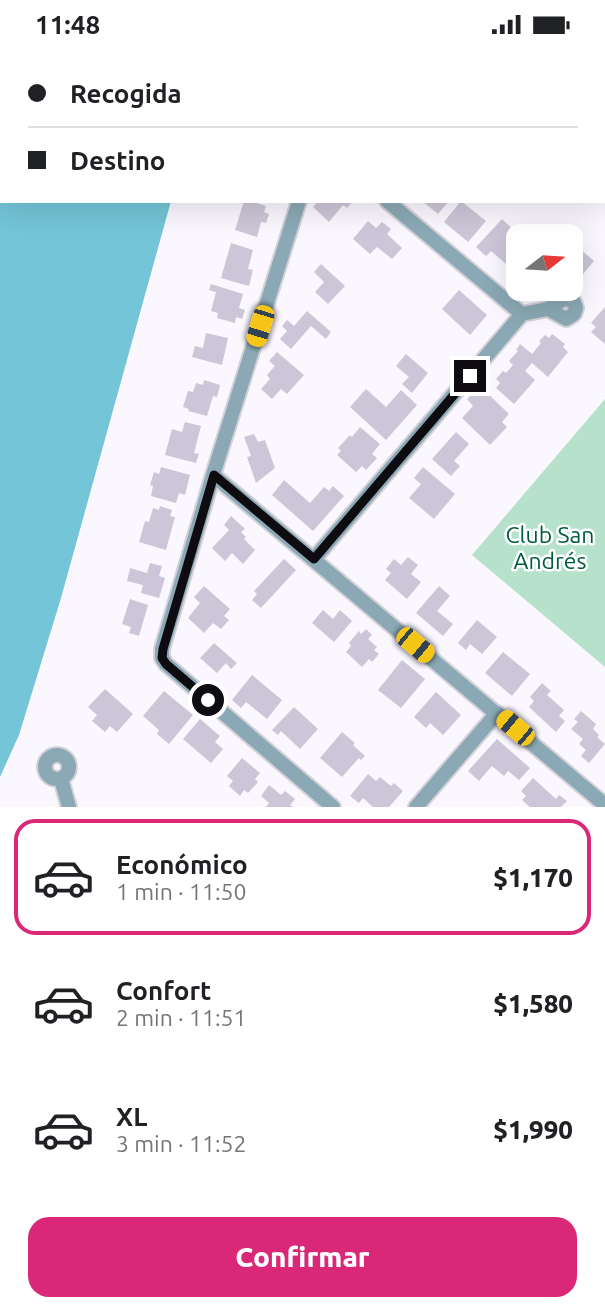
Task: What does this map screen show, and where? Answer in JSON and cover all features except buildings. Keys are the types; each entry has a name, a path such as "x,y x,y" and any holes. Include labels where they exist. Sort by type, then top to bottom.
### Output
{"street":[{"path":"298,203 214,475 162,658 333,807"},
{"path":"389,203 522,314"},
{"path":"314,559 522,314 548,309"},
{"path":"214,475 605,805"},
{"path":"415,807 496,713"},
{"path":"61,779 69,807"}],"green space":[{"name":"Club San Andrés","path":"605,399 605,667 472,555"}],"water":[{"path":"0,203 170,203 61,598 19,735 0,777"}],"route":[{"path":"208,700 162,658 214,475 314,559 470,376"}]}
